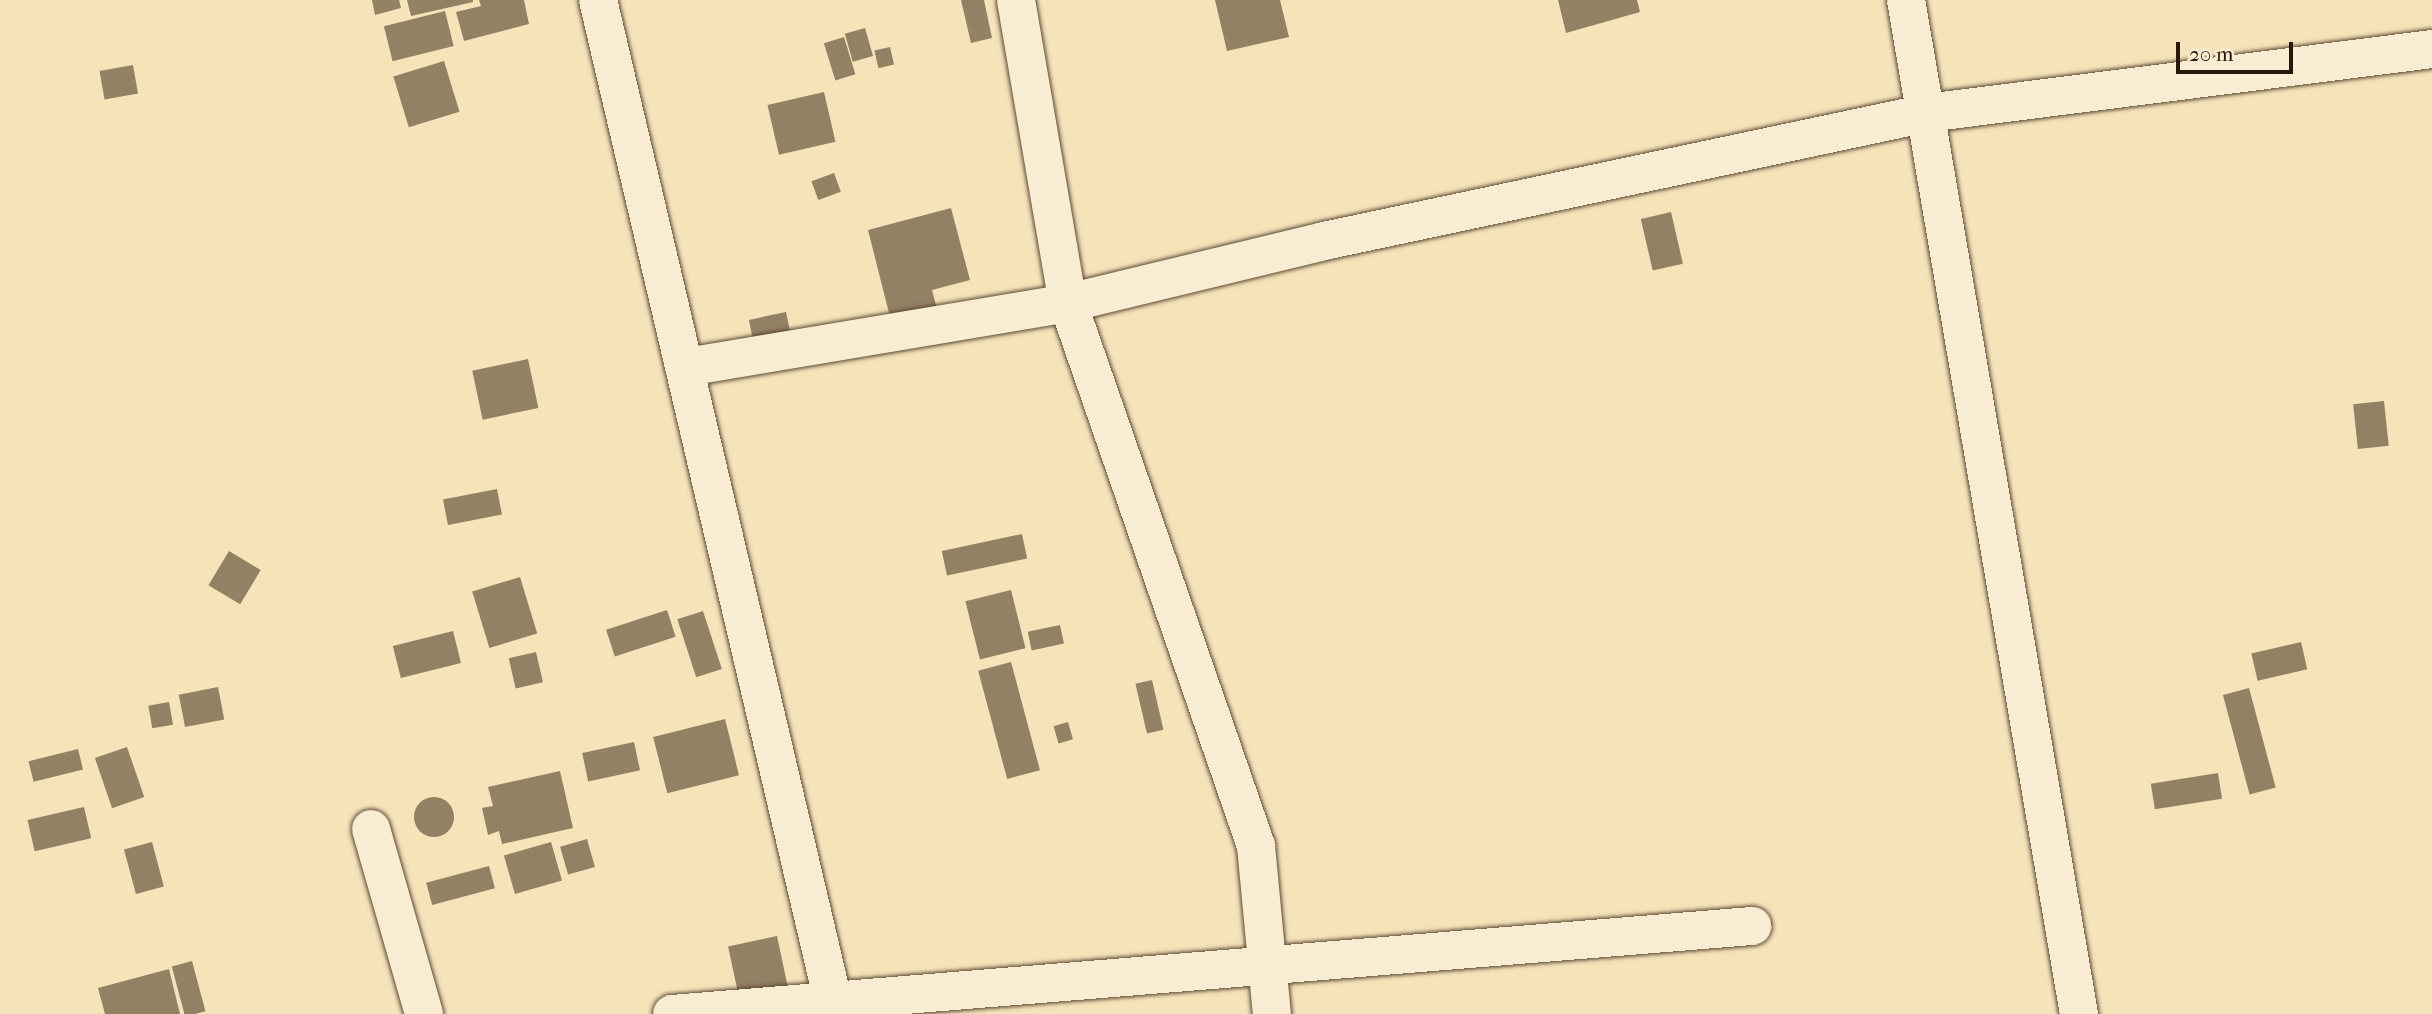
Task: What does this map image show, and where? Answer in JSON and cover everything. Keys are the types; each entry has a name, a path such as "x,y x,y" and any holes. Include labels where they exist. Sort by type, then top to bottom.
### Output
{"street":[{"path":"598,0 686,367 784,810 835,1007"},
{"path":"1017,0 1068,303 1256,846 1272,1014"},
{"path":"1906,0 2079,1014"},
{"path":"686,367 1068,303 1338,238 1927,113 2432,49"},
{"path":"371,829 424,1014"},
{"path":"672,1014 835,1007 1266,965 1752,926"}],"building":[{"path":"372,0 399,0 401,8 375,15"},
{"path":"407,0 473,0 473,2 411,16"},
{"path":"479,0 524,0 529,24 464,41 456,12 481,6"},
{"path":"961,0 984,0 992,38 971,43"},
{"path":"1215,0 1280,0 1289,37 1227,51"},
{"path":"1558,0 1637,0 1640,12 1566,33"},
{"path":"445,11 454,46 393,61 384,26"},
{"path":"865,28 873,56 853,62 845,34"},
{"path":"844,37 855,74 835,80 824,43"},
{"path":"890,47 894,65 878,68 874,51"},
{"path":"444,61 459,112 409,127 393,76"},
{"path":"133,65 138,94 105,99 100,71"},
{"path":"824,92 835,142 779,155 767,105"},
{"path":"834,173 841,192 818,200 811,181"},
{"path":"951,208 970,280 932,290 937,309 891,321 868,230"},
{"path":"1671,212 1683,264 1653,271 1641,219"},
{"path":"786,312 790,331 753,338 749,320"},
{"path":"528,359 538,408 483,420 472,371"},
{"path":"2384,401 2389,446 2358,449 2353,404"},
{"path":"497,489 502,515 448,525 443,499"},
{"path":"1022,534 1027,558 947,576 942,551"},
{"path":"229,551 261,570 240,604 208,585"},
{"path":"520,577 537,633 489,648 472,592"},
{"path":"1011,590 1026,648 980,660 965,601"},
{"path":"667,610 676,637 615,656 606,630"},
{"path":"703,611 722,669 696,677 677,619"},
{"path":"1060,625 1064,644 1032,650 1028,632"},
{"path":"453,631 461,663 401,678 393,646"},
{"path":"2301,642 2307,669 2258,681 2251,653"},
{"path":"536,652 543,682 516,689 509,658"},
{"path":"1011,662 1040,770 1007,779 978,671"},
{"path":"1152,680 1163,730 1147,734 1135,684"},
{"path":"218,687 224,719 185,727 179,695"},
{"path":"2249,688 2276,787 2250,794 2223,695"},
{"path":"169,702 173,725 152,728 148,706"},
{"path":"725,719 739,775 667,793 653,737"},
{"path":"1068,722 1073,739 1059,743 1054,726"},
{"path":"634,742 640,770 588,781 582,753"},
{"path":"127,747 144,797 112,808 95,758"},
{"path":"78,749 83,769 34,782 29,761"},
{"path":"560,771 573,828 502,844 499,831 488,835 482,808 493,806 488,787"},
{"path":"2218,773 2222,799 2155,809 2151,784"},
{"path":"434,797 448,803 454,817 448,831 434,837 420,831 414,817 420,803"},
{"path":"84,807 91,838 35,851 27,820"},
{"path":"587,839 595,867 568,875 560,847"},
{"path":"152,842 164,886 136,894 124,850"},
{"path":"551,842 562,880 515,894 504,856"},
{"path":"489,866 495,888 432,905 426,883"},
{"path":"777,936 788,990 740,1000 728,946"},
{"path":"192,961 205,1011 184,1014 172,966"},
{"path":"169,969 180,1014 105,1014 98,988"}]}
